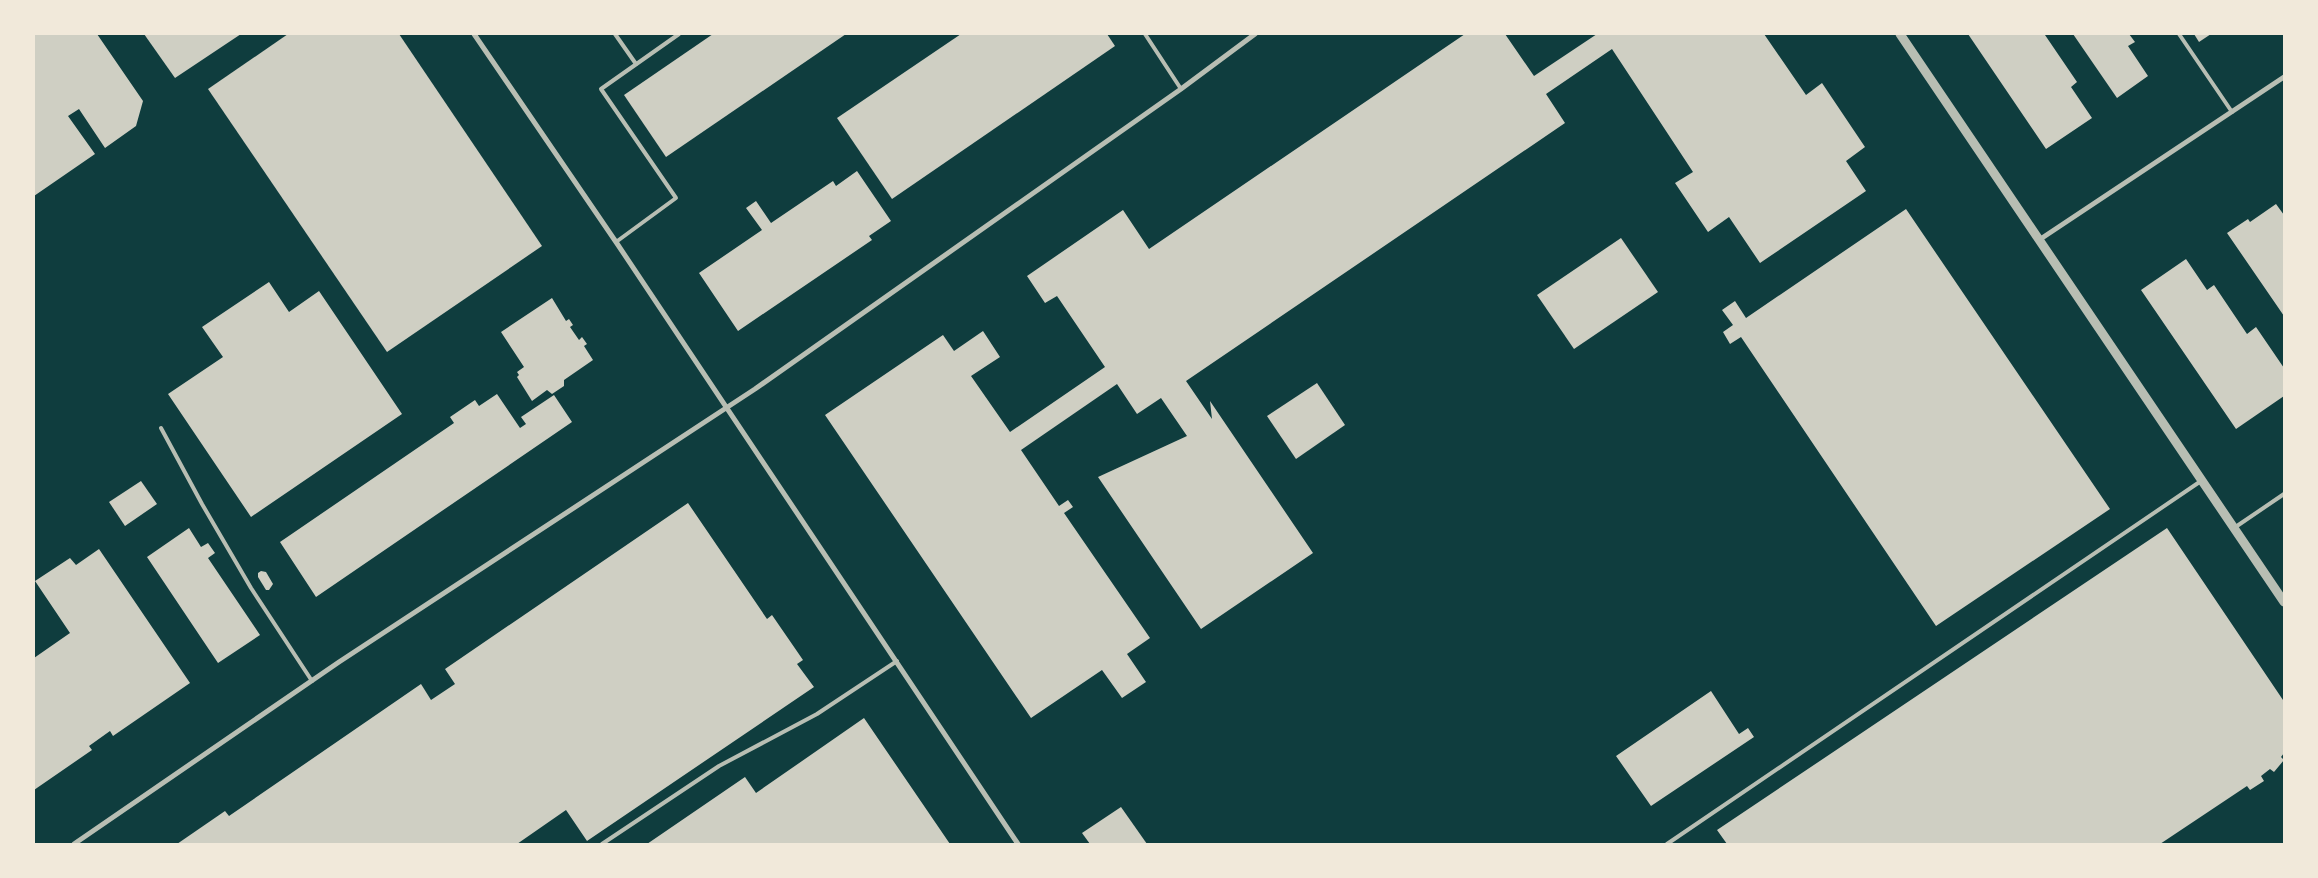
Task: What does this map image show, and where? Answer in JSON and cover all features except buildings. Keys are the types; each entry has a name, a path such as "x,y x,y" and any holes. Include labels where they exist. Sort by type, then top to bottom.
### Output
{"street":[{"path":"474,34 616,242 1018,844"},
{"path":"74,844 312,681 726,408 1181,89 1255,34"},
{"path":"1900,34 2284,602"},
{"path":"2040,240 2284,77"}],"lane":[{"path":"615,34 636,64"},
{"path":"616,242 676,198 601,89 679,34"},
{"path":"1145,34 1181,89"},
{"path":"2179,34 2232,112"},
{"path":"162,428 242,573 312,681"},
{"path":"1670,844 2202,480"},
{"path":"2234,528 2284,494"},
{"path":"602,844 720,766 817,714 896,662"}]}
